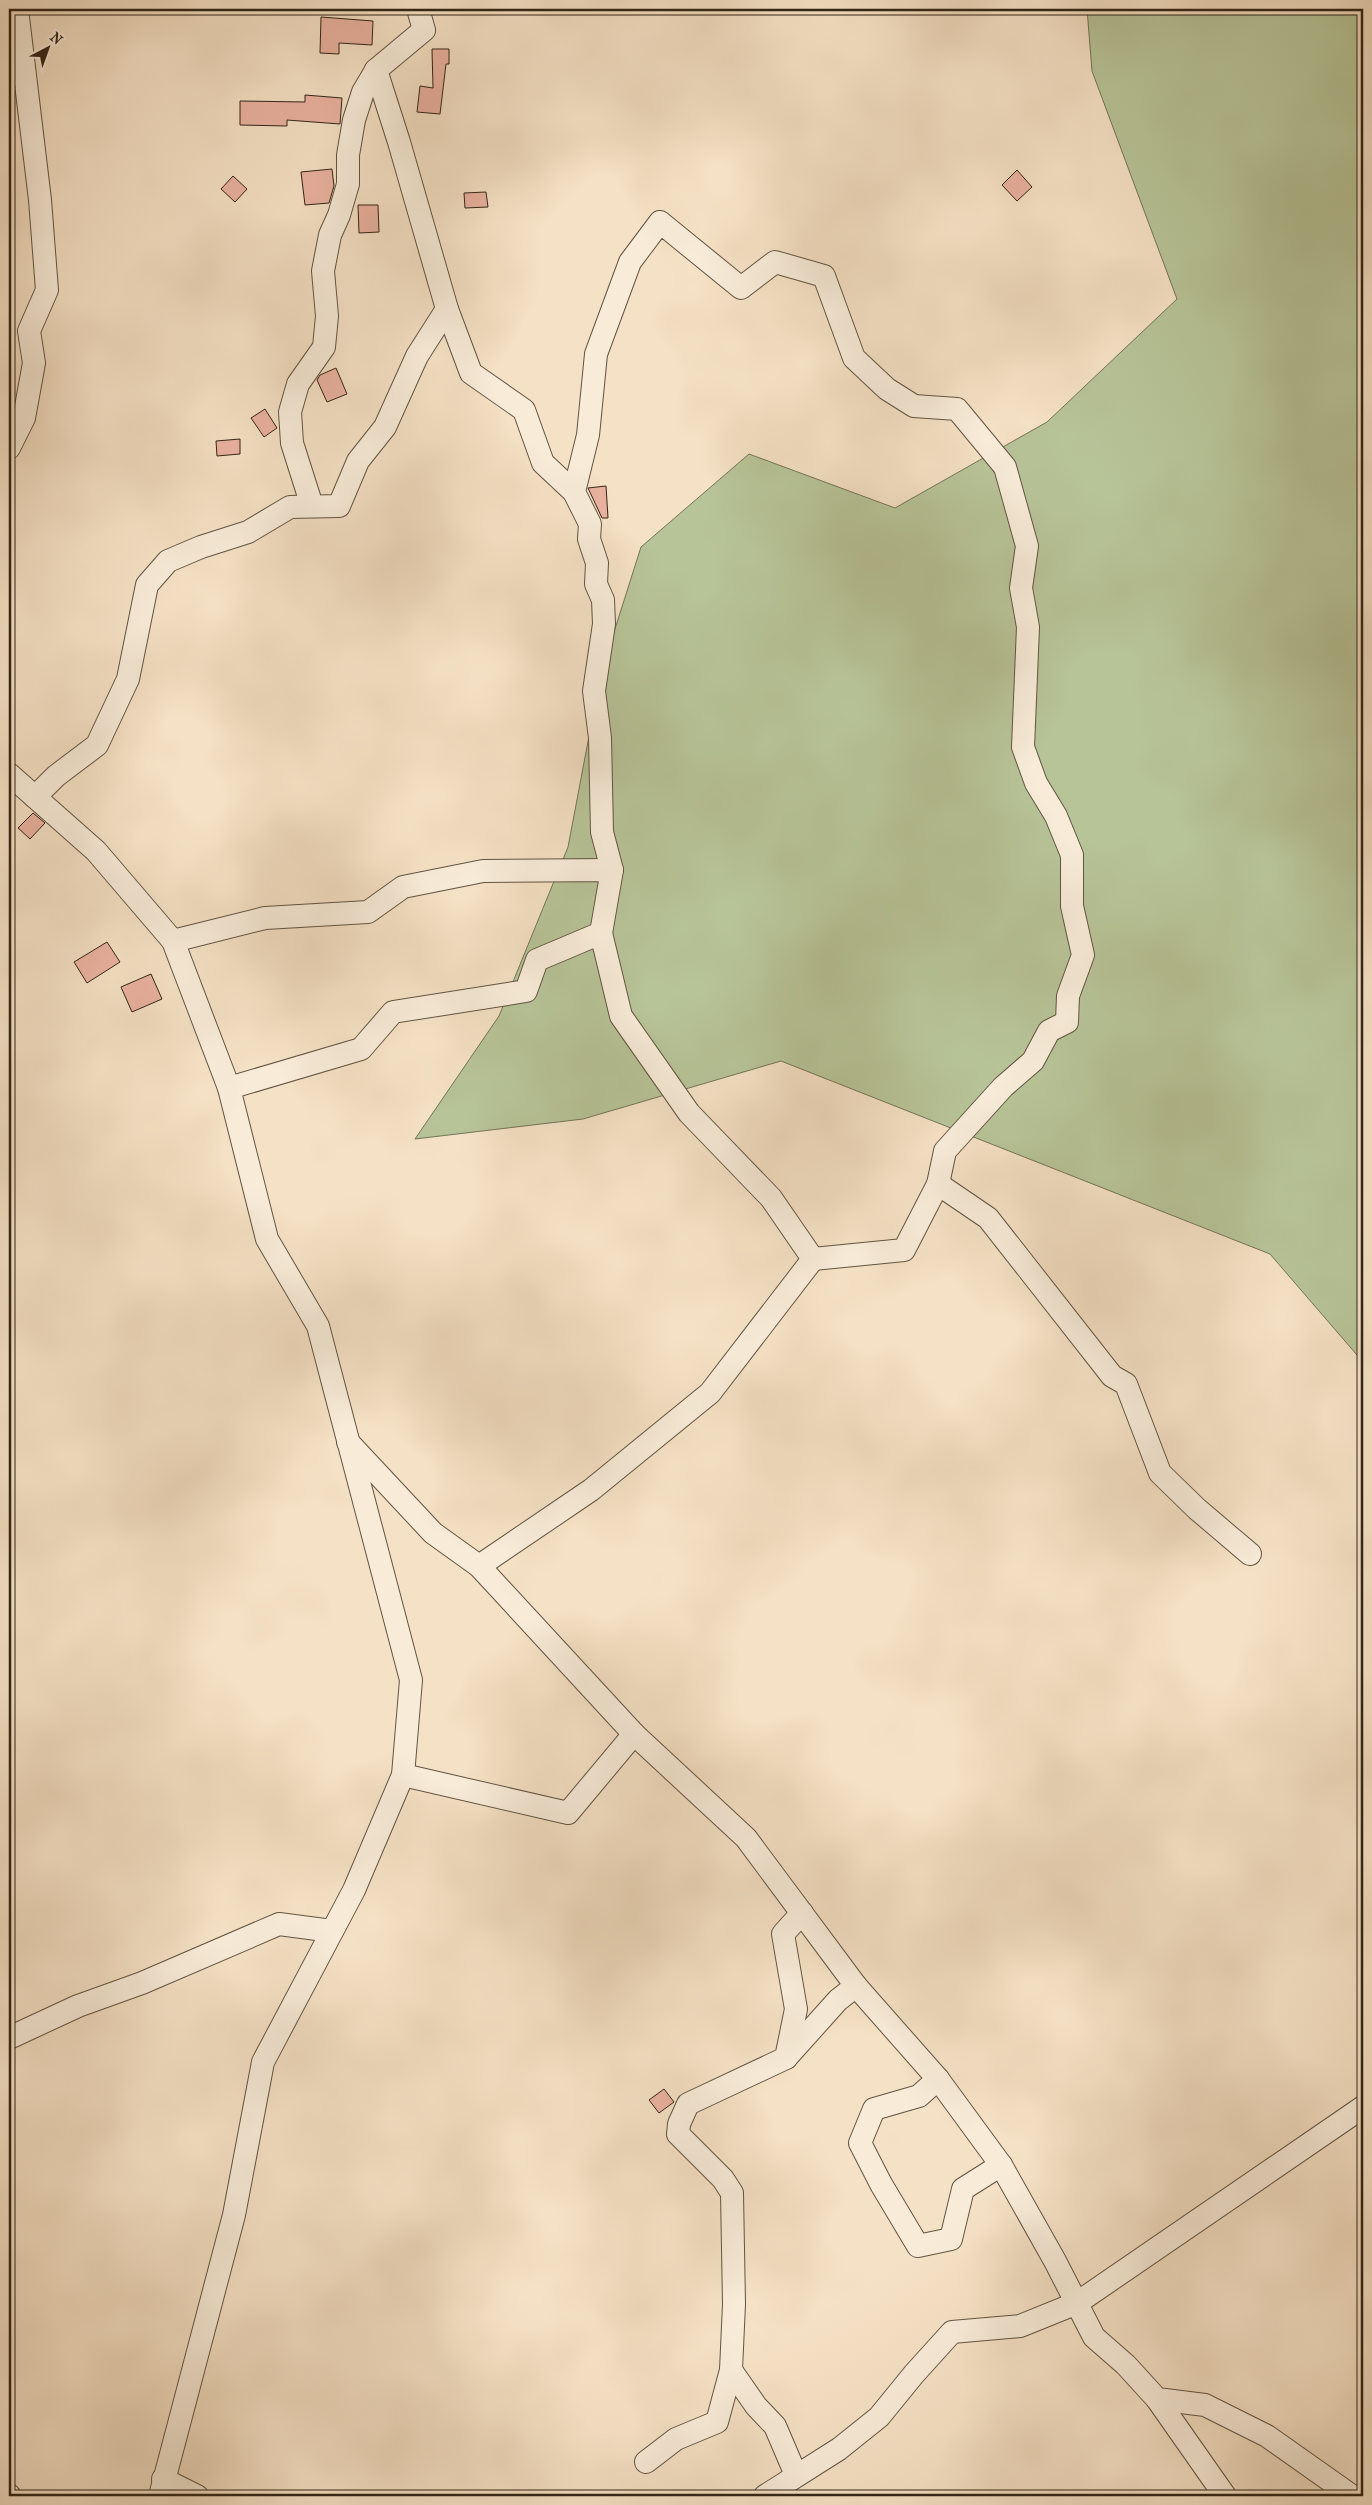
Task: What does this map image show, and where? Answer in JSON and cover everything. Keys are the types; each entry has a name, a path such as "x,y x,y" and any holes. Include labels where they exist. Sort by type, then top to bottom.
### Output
{"street":[{"path":"9,448 24,418 34,363 29,332 46,290 40,200 17,9"},
{"path":"312,506 292,443 290,412 298,384 324,347 327,316 323,271 330,235 339,215 348,184 348,156 354,120 363,92 376,70 424,30 418,9"},
{"path":"376,70 447,308 471,373 524,410 543,463 574,492 590,524 589,539 597,562 596,584 603,600 604,624 594,691 600,738 602,832 612,870 600,933 621,1016 689,1113 771,1198 814,1259"},
{"path":"479,1566 591,1490 710,1393 814,1259 904,1250 938,1184 945,1151 1003,1087 1033,1061 1049,1031 1067,1022 1068,996 1083,955 1072,906 1072,855 1056,816 1036,783 1023,747 1028,627 1021,588 1027,546 1005,467 957,409 914,406 887,389 854,358 824,276 775,262 741,288 660,222 630,262 596,354 588,435 574,492"},
{"path":"35,797 56,776 97,745 128,679 147,585 168,561 201,547 248,532 290,507 339,506 358,461 385,427 417,356 447,308"},
{"path":"9,774 96,851 173,941 229,1088 266,1239 318,1326 410,1680 403,1775 354,1890 263,2062 234,2215 161,2488 197,2496"},
{"path":"173,941 265,918 368,912 403,887 483,871 612,870"},
{"path":"229,1088 361,1049 393,1012 526,991 537,960 600,933"},
{"path":"938,1184 988,1218 1112,1376 1126,1384 1160,1473 1196,1509 1250,1554"},
{"path":"346,1439 433,1533 479,1566 634,1734 746,1838 856,1986 938,2079 1001,2166 1094,2337 1126,2365 1157,2399 1225,2496"},
{"path":"403,1775 568,1812 634,1734"},
{"path":"786,2058 796,2008 784,1934 802,1913"},
{"path":"9,2038 78,2006 142,1982 280,1924 332,1931"},
{"path":"646,2462 676,2439 717,2422 731,2370 734,2304 732,2193 723,2179 678,2134 679,2124 688,2104 786,2058 838,2000 856,1986"},
{"path":"938,2079 919,2096 874,2109 860,2143 881,2184 918,2246 951,2239 963,2189 1001,2166"},
{"path":"765,2496 839,2449 880,2418 914,2374 952,2332 1020,2326 1077,2303 1363,2107"},
{"path":"731,2370 756,2406 775,2426 796,2475"},
{"path":"1157,2399 1205,2405 1268,2436 1352,2496"}],"green space":[{"path":"1087,9 1363,9 1363,1362 1270,1254 781,1061 583,1119 415,1139 499,1016 568,847 601,673 641,547 749,454 895,508 1047,422 1177,299 1092,71"}],"building":[{"path":"321,17 373,21 372,45 339,43 339,54 320,53"},
{"path":"432,49 449,49 449,64 446,64 440,114 417,112 420,86 433,88"},
{"path":"305,95 342,98 340,124 287,120 287,126 240,125 240,101 305,102"},
{"path":"332,169 334,186 329,203 305,205 301,172"},
{"path":"1017,170 1032,187 1017,201 1002,185"},
{"path":"233,176 247,189 235,202 221,189"},
{"path":"486,192 488,207 465,208 464,193"},
{"path":"358,205 378,205 379,232 359,233"},
{"path":"336,368 347,394 327,402 317,380 320,375"},
{"path":"265,409 277,428 264,437 251,418"},
{"path":"240,439 240,454 217,456 216,441"},
{"path":"606,486 608,518 602,518 588,488"},
{"path":"33,813 45,823 30,839 18,828"},
{"path":"107,942 120,962 87,983 74,962"},
{"path":"151,974 162,999 132,1012 121,987"},
{"path":"664,2089 674,2102 659,2113 649,2100"}]}
